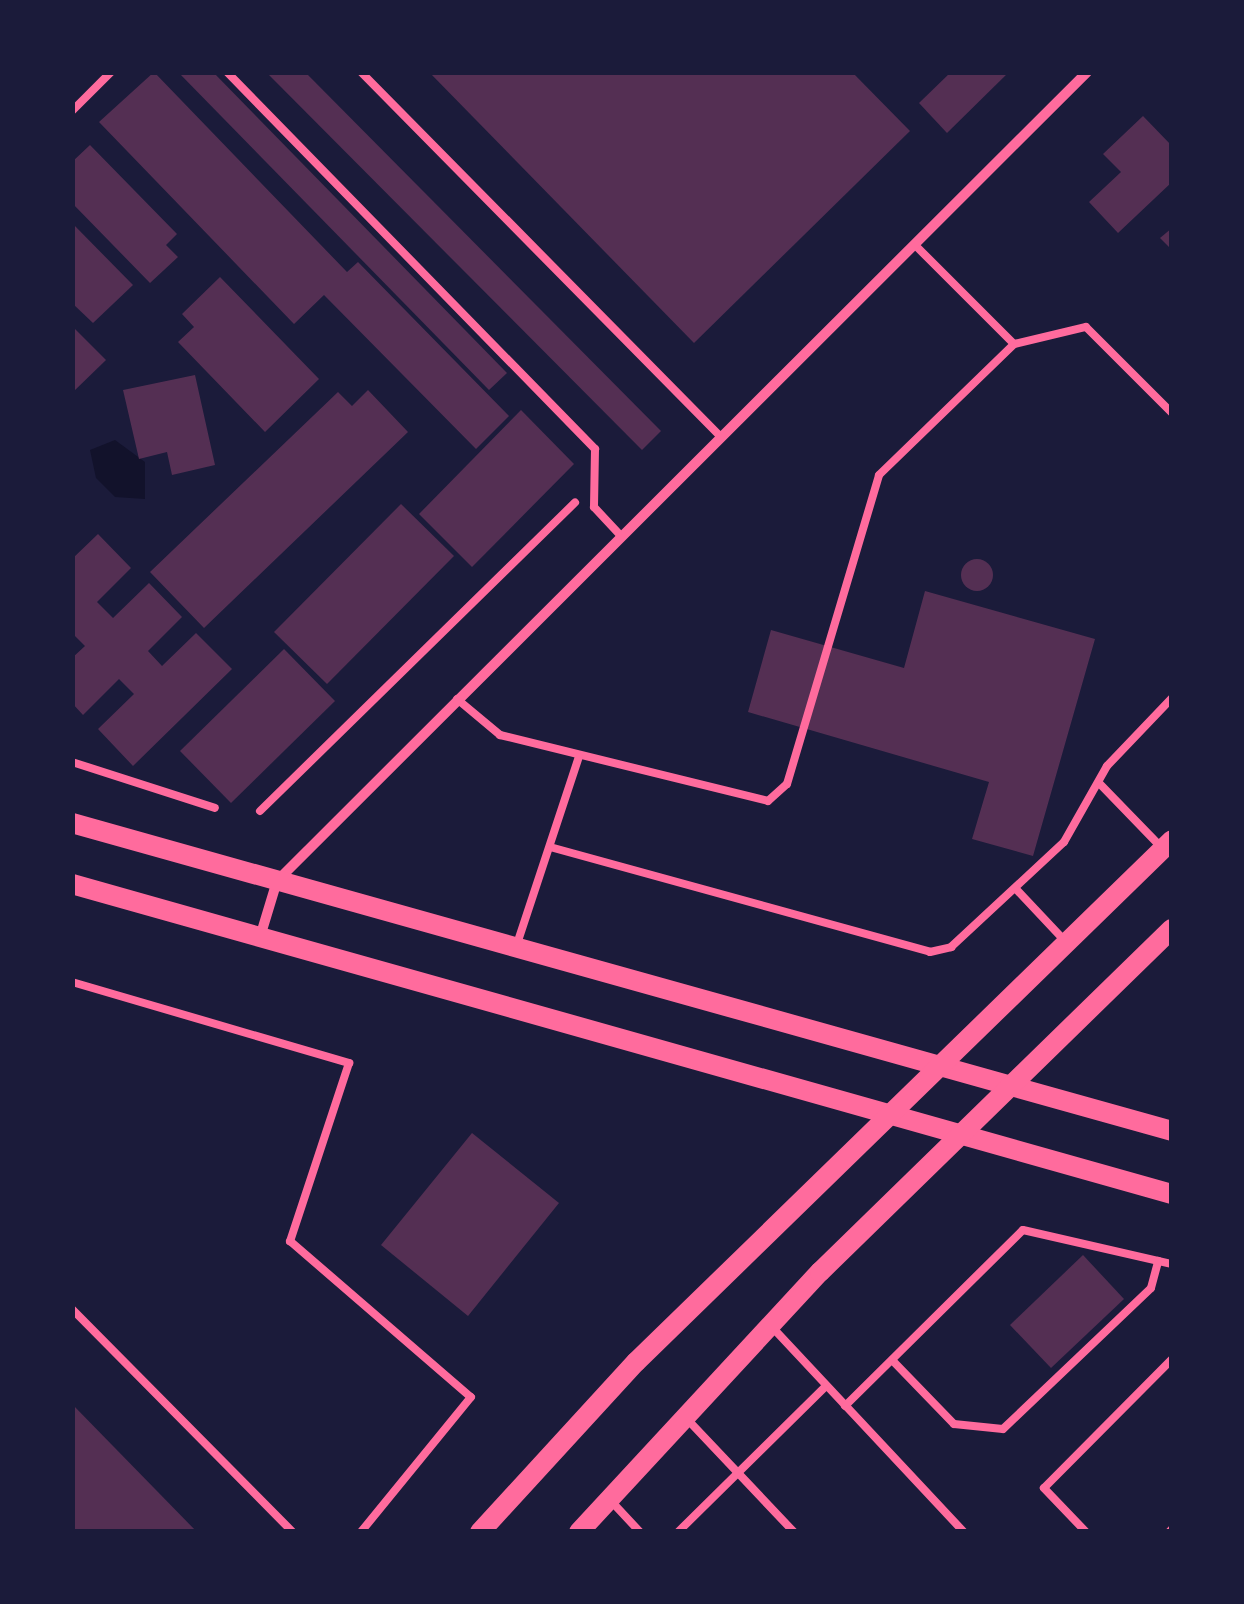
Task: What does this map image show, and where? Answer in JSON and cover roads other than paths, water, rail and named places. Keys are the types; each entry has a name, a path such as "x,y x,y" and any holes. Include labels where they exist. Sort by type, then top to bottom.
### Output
{"main road":[{"path":"72,823 1172,1132"},
{"path":"483,1531 934,1067 1167,844"},
{"path":"72,884 1172,1194"},
{"path":"578,1532 770,1325 1172,929"}],"street":[{"path":"260,937 276,881 1086,72"}],"lane":[{"path":"72,111 111,72"},
{"path":"227,72 595,448 594,506 621,536"},
{"path":"361,72 721,437"},
{"path":"915,245 1014,344"},
{"path":"457,699 500,735 730,798 768,801 787,784 879,475 1014,344 1086,327 1172,413"},
{"path":"260,811 575,502"},
{"path":"550,846 909,951 950,946 1064,842 1123,745 1172,698"},
{"path":"515,950 580,757"},
{"path":"72,762 215,808"},
{"path":"1100,784 1167,844"},
{"path":"1016,888 1067,943"},
{"path":"72,982 349,1063 290,1241 471,1397 361,1532"},
{"path":"844,1406 1023,1230 1172,1264"},
{"path":"892,1360 954,1424 1003,1429 1151,1288 1158,1261"},
{"path":"72,1309 293,1532"},
{"path":"770,1325 964,1532"},
{"path":"1085,1531 1044,1488 1172,1359"},
{"path":"678,1532 826,1386"},
{"path":"685,1416 794,1532"},
{"path":"608,1499 640,1532"}]}
